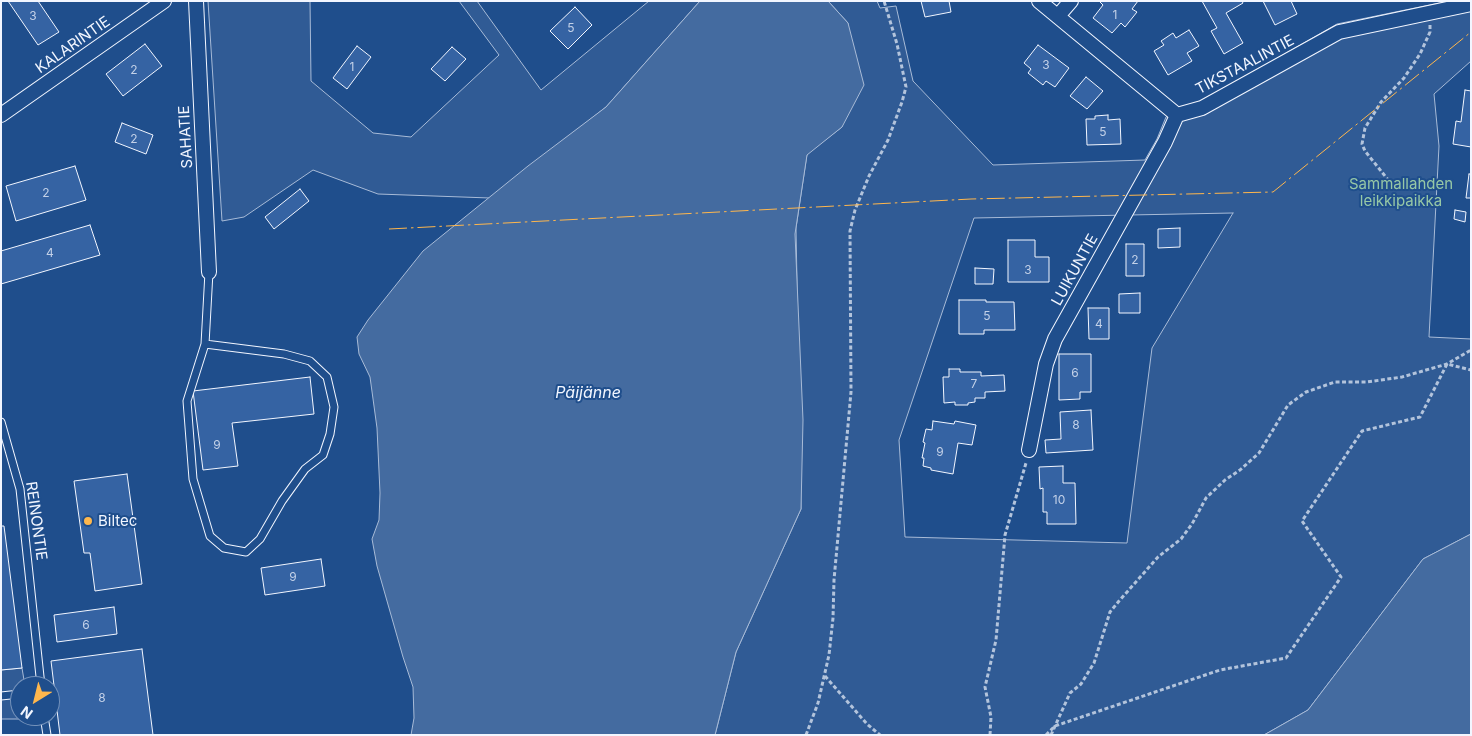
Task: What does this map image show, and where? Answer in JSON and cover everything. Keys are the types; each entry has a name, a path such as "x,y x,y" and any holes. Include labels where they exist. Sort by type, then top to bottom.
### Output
{"street":[{"name":"KALARINTIE","path":"1,115 164,1"},
{"name":"SAHATIE","path":"196,1 209,272"},
{"path":"1039,1 1177,115"},
{"path":"1058,16 1071,1"},
{"name":"TIKSTAALINTIE","path":"1177,115 1202,108 1339,32 1471,4"},
{"name":"LUIKUNTIE","path":"1029,450 1046,364 1055,339 1165,142 1177,115"}],"lane":[{"path":"205,344 284,354 310,361 327,377 334,407 330,434 323,455 305,468 282,501 260,539 246,552 224,548 210,536 193,479 187,402 205,344 209,272"},
{"name":"REINONTIE","path":"1,422 20,489 40,676"}],"path":[{"path":"806,735 818,703 829,655 833,618 834,580 851,392 850,231 855,210 888,140 906,87 897,44 884,1"},
{"path":"1389,181 1365,151 1362,144 1365,128 1381,102 1404,78 1420,54 1430,32 1431,12"},
{"path":"1051,735 1070,693 1081,684 1094,662 1110,612 1118,600 1158,557 1181,539 1192,524 1206,498 1259,452 1288,405 1306,392 1335,382 1367,382 1402,377 1447,364 1471,350"},
{"path":"1447,364 1471,370"},
{"path":"1046,735 1055,726 1220,670 1286,658 1341,577 1302,520 1362,431 1420,417 1447,364"},
{"path":"990,735 991,717 985,687 996,640 1005,535 1029,450"},
{"path":"824,675 880,735"}],"shaded area":[{"path":"208,1 310,1 311,81 373,133 411,137 499,55 459,1 477,1 541,90 649,1 700,1 606,107 490,198 378,194 313,170 244,217 222,221"},
{"path":"828,1 877,1 880,8 896,6 913,81 993,165 1145,160 1157,139 1166,117 1179,109 1199,103 1337,24 1449,1 1471,1 1471,61 1434,94 1439,146 1429,337 1471,339 1471,534 1423,559 1308,710 1264,735 715,735 736,652 801,509 796,228 807,154 842,127 848,23","holes":["1233,213 1152,348 1127,543 905,537 899,440 974,218"]},
{"path":"22,668 23,676 10,676 10,719 1,719 1,670"}],"water":[{"name":"Päijänne","path":"700,1 828,1 848,23 864,85 842,127 807,155 795,234 803,420 801,509 736,652 715,735 411,735 414,718 413,687 377,566 372,539 379,520 380,493 377,428 370,377 359,354 357,337 368,320 423,251 528,166 606,107"},
{"path":"1471,534 1471,735 1264,735 1308,710 1423,559"}],"building":[{"path":"8,1 38,1 59,32 38,45"},
{"path":"921,1 949,1 951,12 925,17"},
{"path":"1099,1 1138,1 1132,9 1137,12 1125,27 1121,23 1112,33 1093,18 1103,5"},
{"path":"1202,1 1242,1 1243,3 1226,13 1243,43 1224,54 1211,31 1217,28"},
{"path":"1263,1 1291,1 1297,14 1275,25"},
{"path":"575,7 592,25 568,49 550,31"},
{"path":"1189,30 1199,46 1187,53 1192,61 1168,75 1154,51 1164,45 1161,41 1173,33 1176,38"},
{"path":"145,44 162,66 123,96 106,74"},
{"path":"1038,45 1069,68 1055,87 1046,81 1043,85 1028,73 1031,69 1024,63"},
{"path":"357,46 371,57 347,89 333,78"},
{"path":"452,47 466,59 445,81 431,69"},
{"path":"1086,77 1103,91 1087,109 1070,96"},
{"path":"1465,90 1471,91 1471,147 1453,144 1456,121 1461,122"},
{"path":"1108,115 1108,120 1120,119 1121,144 1087,145 1086,119 1095,119 1095,116"},
{"path":"122,123 153,135 146,154 115,142"},
{"path":"75,166 86,200 16,221 6,186"},
{"path":"1469,174 1471,174 1471,198 1466,198"},
{"path":"300,189 309,201 274,229 265,217"},
{"path":"1455,210 1466,212 1465,222 1454,219"},
{"path":"90,225 100,255 1,284 1,251"},
{"path":"1180,228 1180,247 1158,248 1158,229"},
{"path":"1008,240 1035,240 1035,257 1049,257 1049,282 1008,282"},
{"path":"1126,244 1144,244 1144,276 1126,276"},
{"path":"975,268 994,269 993,284 975,284"},
{"path":"1140,293 1140,313 1119,313 1119,294"},
{"path":"959,300 1014,302 1015,330 984,330 984,334 959,334"},
{"path":"1088,308 1109,308 1109,339 1089,339"},
{"path":"1059,354 1091,354 1091,392 1080,392 1080,399 1059,400"},
{"path":"949,369 960,369 960,372 981,372 981,376 1004,375 1005,391 985,392 985,398 975,398 975,402 968,403 968,405 955,405 955,402 944,403 943,377 949,377"},
{"path":"310,377 314,414 232,423 238,466 203,470 193,391"},
{"path":"1091,410 1093,450 1046,453 1045,440 1061,439 1060,412"},
{"path":"933,421 954,424 955,421 976,425 972,445 958,443 953,474 931,470 931,468 923,466 924,458 922,458 925,443 923,442 926,429 932,430"},
{"path":"1063,466 1063,483 1075,483 1076,524 1047,524 1047,512 1043,512 1043,488 1040,489 1039,467"},
{"path":"127,474 142,584 95,591 90,553 84,553 74,481"},
{"path":"1,526 4,526 22,668 1,670"},
{"path":"321,559 325,586 265,595 261,568"},
{"path":"114,607 117,634 57,642 54,615"},
{"path":"142,649 153,735 60,735 60,676 53,676 51,661"}],"power":[{"path":"389,229 971,199 1273,192 1471,32"}],"place":[{"name":"Biltec","path":"88,521"}],"park label":[{"name":"Sammallahden leikkipaikka","path":"1401,192"}]}
